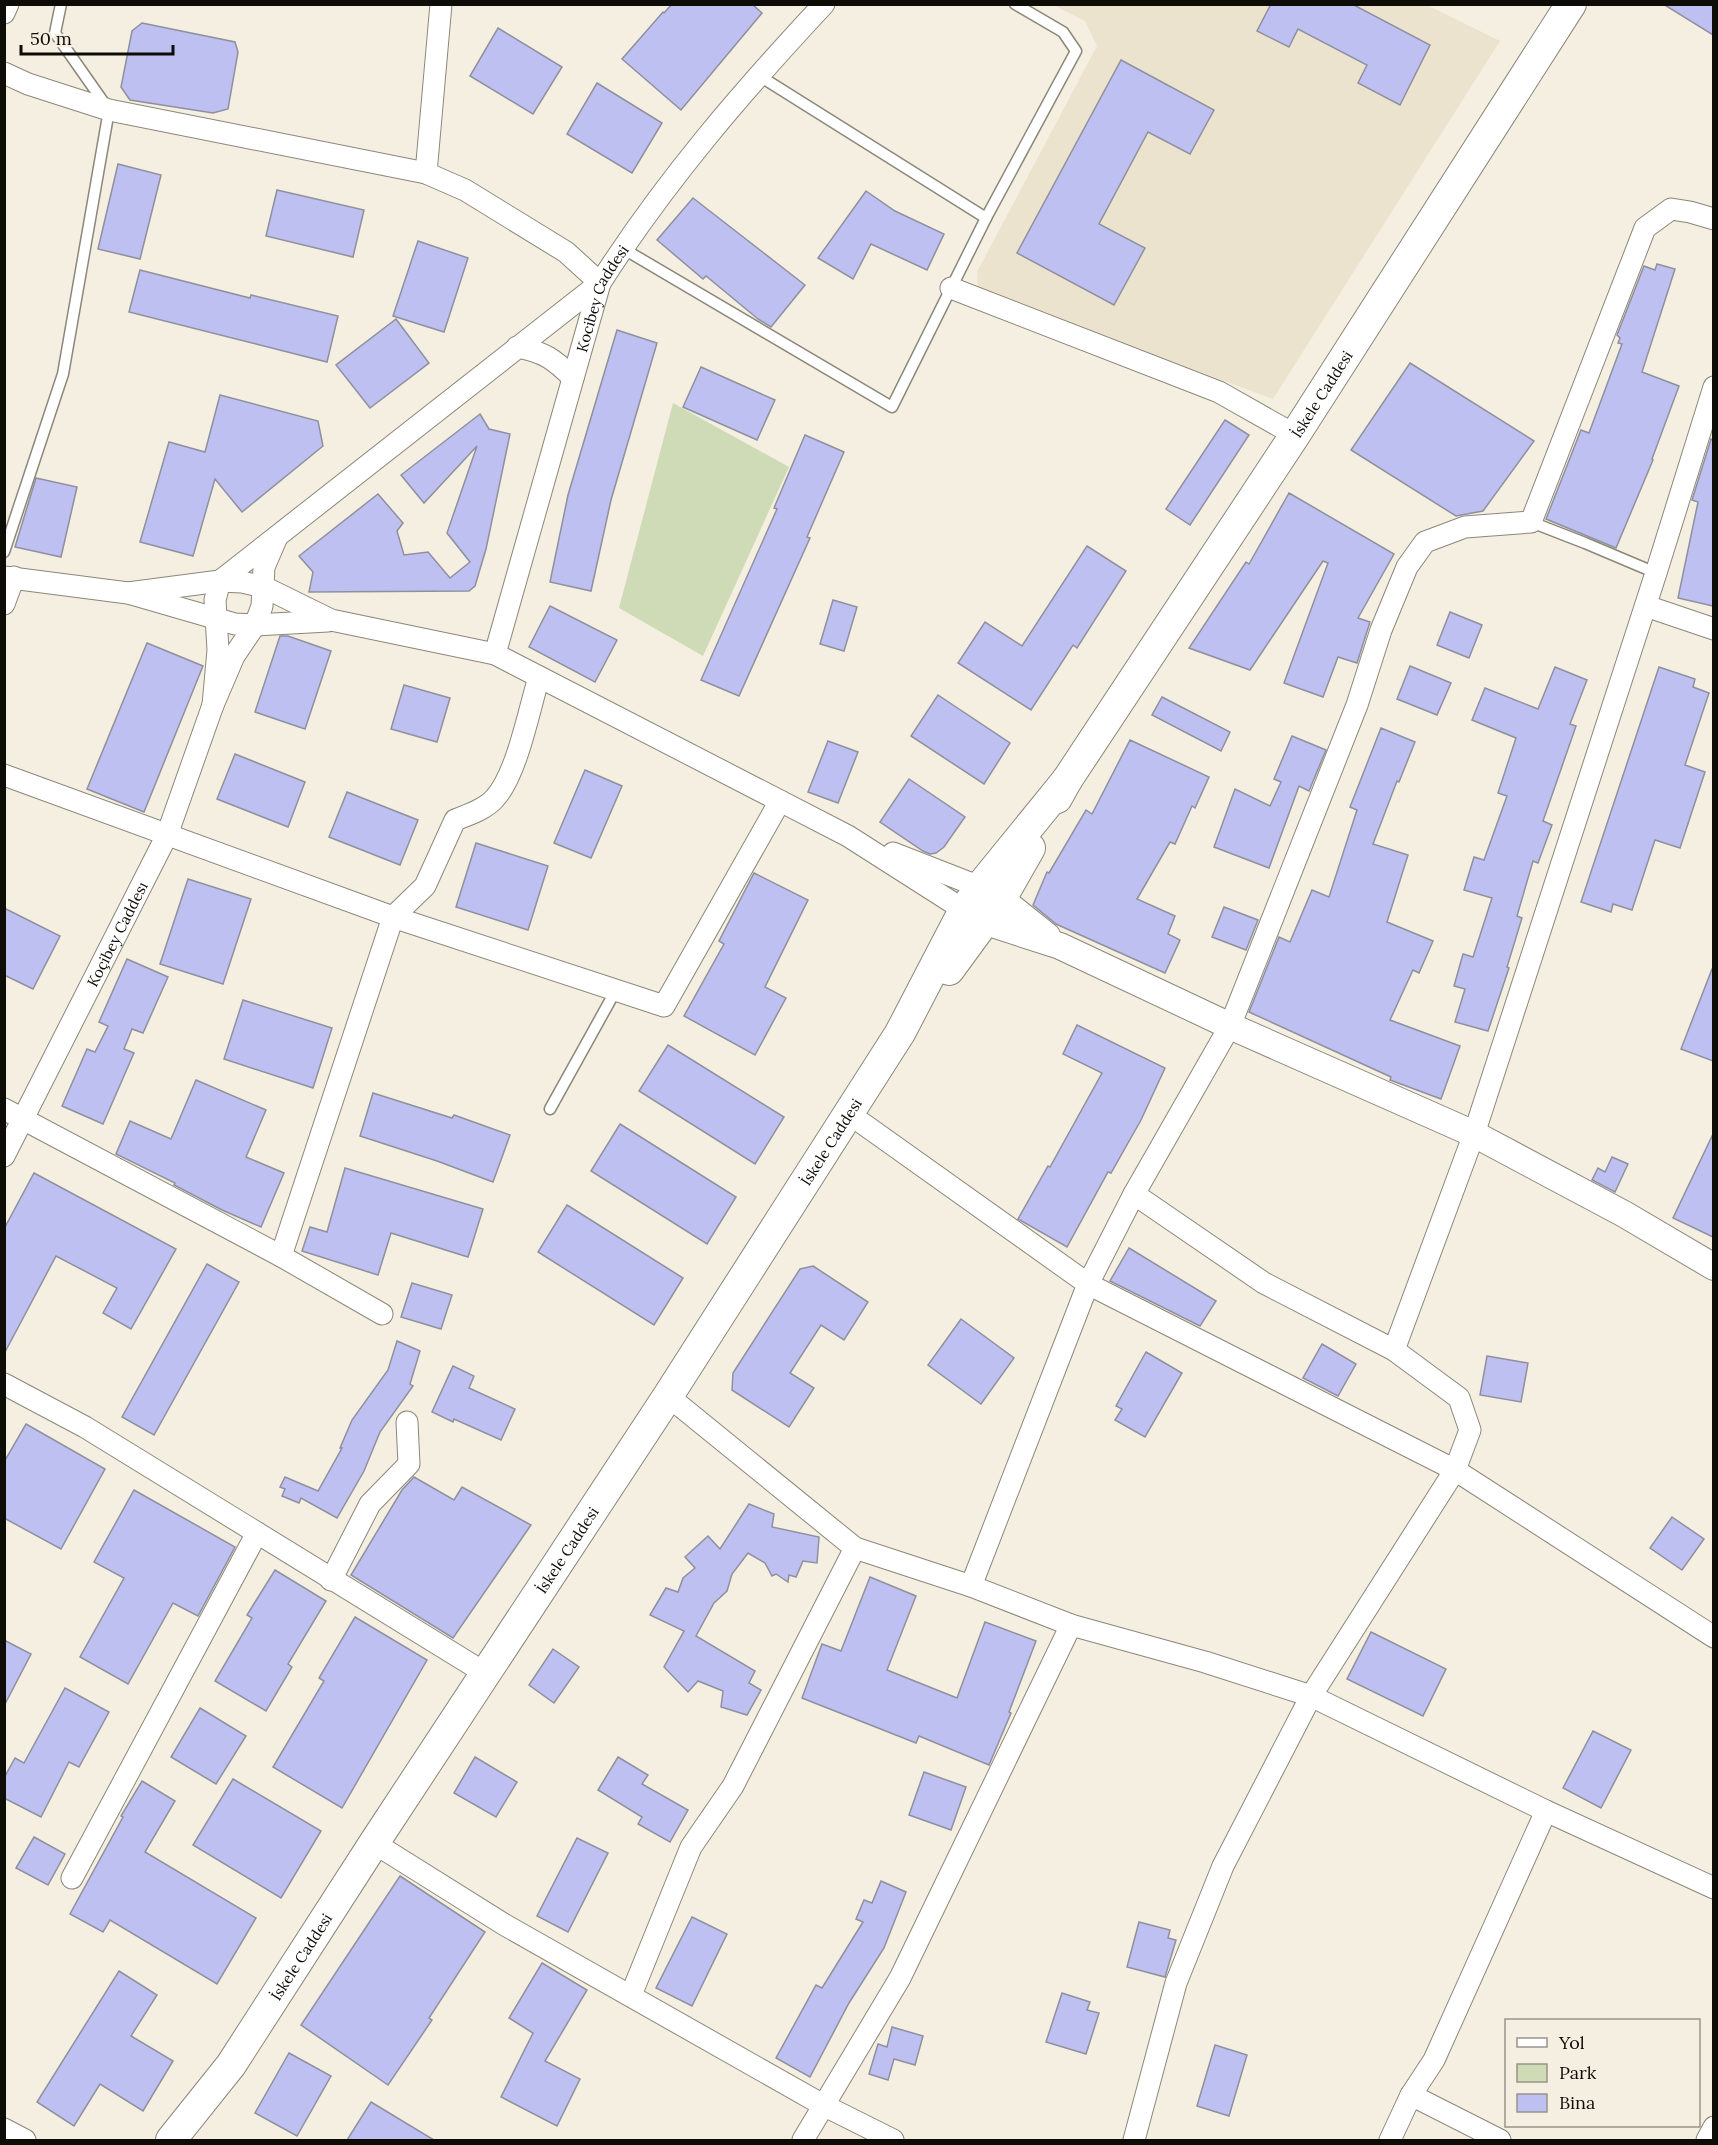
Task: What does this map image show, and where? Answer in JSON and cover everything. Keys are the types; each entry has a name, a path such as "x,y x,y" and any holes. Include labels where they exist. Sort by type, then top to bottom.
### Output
{"main road":[{"name":"İskele Caddesi","path":"171,2140 231,2065 668,1396 983,905 1295,435 1571,4"},
{"name":"İskele Caddesi","path":"193,2140 231,2065"}],"street":[{"path":"4,13 8,4"},
{"path":"426,174 441,4"},
{"name":"Kocibey Caddesi","path":"495,654 600,283 622,248 687,159 758,75 824,4"},
{"path":"4,73 28,84 110,110 426,174 465,190 566,252 600,283 219,581"},
{"path":"971,1586 1088,1284 1134,1194 1230,1026 1357,705 1381,630 1407,567 1425,542 1465,527 1531,522 1645,228 1671,210 1690,212 1713,219"},
{"path":"951,288 1219,392 1295,435"},
{"path":"517,347 539,351 555,360 573,378"},
{"path":"1394,1350 1474,1134 1646,606 1713,387"},
{"name":"Koçibey Caddesı","path":"4,1156 14,1114 167,835 213,705 234,656 255,625 262,606 264,567 279,533"},
{"path":"4,604 9,577 128,593 235,624 255,625 331,620"},
{"path":"128,593 219,581 242,582 264,587 331,620 495,654 1060,946 1230,1026 1474,1134 1624,1214 1713,1267"},
{"name":"Koçibey Caddesı","path":"213,705 218,650 215,600 219,581"},
{"path":"1646,606 1713,629"},
{"path":"281,1256 393,917 425,886 454,820 494,800 510,777 538,677"},
{"path":"4,775 393,917 664,1006 780,801"},
{"path":"14,1114 281,1256 382,1314"},
{"path":"862,1123 1088,1284 1455,1470 1713,1637"},
{"path":"1134,1194 1264,1283 1394,1350 1459,1398 1470,1430 1455,1470 1311,1696 1223,1866 1176,1983 1134,2140"},
{"path":"4,1384 85,1427 485,1673"},
{"path":"668,1396 855,1548 971,1586 1071,1625 1205,1662 1311,1696 1713,1888"},
{"path":"331,1580 370,1504 409,1464 407,1422"},
{"path":"72,1878 257,1533"},
{"path":"631,1995 691,1846 733,1786 855,1548"},
{"path":"803,2140 900,1978 1071,1625"},
{"path":"1390,2140 1411,2095 1434,2060 1546,1810"},
{"path":"374,1843 505,1925 823,2105 893,2140"},
{"path":"1411,2095 1500,2140"},
{"path":"1707,2140 1713,2127"}],"lane":[{"path":"4,552 63,374 110,110 55,33 61,4"},
{"path":"622,248 892,406 986,218 1076,51 1063,32 1015,4"},
{"path":"758,75 986,218"},
{"path":"1531,522 1656,573"},
{"path":"550,1109 616,990"}],"shaded area":[{"path":"1053,5 1427,5 1500,41 1273,399 978,289 977,272 1097,46 1085,21"}],"green space":[{"path":"673,403 789,467 703,656 619,608"}],"building":[{"path":"672,4 752,4 762,13 681,110 622,59"},
{"path":"1271,4 1352,4 1430,45 1400,105 1358,83 1367,65 1298,29 1289,47 1257,31"},
{"path":"1663,4 1713,4 1713,35"},
{"path":"142,23 235,42 238,52 228,109 213,113 130,100 121,87 132,31"},
{"path":"498,28 562,67 533,114 470,76"},
{"path":"1121,60 1214,110 1190,154 1148,132 1099,224 1145,248 1114,305 1017,253"},
{"path":"597,83 662,123 632,173 567,134"},
{"path":"118,164 161,175 140,259 98,249"},
{"path":"277,190 364,210 353,257 266,236"},
{"path":"866,191 895,211 944,234 927,270 871,244 853,279 818,258"},
{"path":"693,198 805,285 771,327 706,276 703,279 657,240"},
{"path":"418,241 468,258 444,332 393,316"},
{"path":"1657,264 1675,269 1642,372 1679,386 1653,460 1616,548 1546,519 1581,430 1589,433 1622,344 1618,343 1620,338 1617,335 1644,266 1655,270"},
{"path":"140,270 250,298 251,295 338,316 327,362 129,312"},
{"path":"396,319 429,363 370,408 336,365"},
{"path":"617,330 657,343 611,500 591,591 550,582 568,495"},
{"path":"1410,363 1534,441 1483,511 1456,516 1351,450"},
{"path":"701,367 775,400 757,440 683,407"},
{"path":"220,395 318,421 323,446 242,512 215,479 193,556 140,542 169,442 205,452"},
{"path":"480,414 489,429 510,434 486,549 475,586 469,591 309,592 313,572 299,556 378,494 403,523 397,531 404,555 428,552 450,578 470,562 447,533 477,446 424,503 401,475"},
{"path":"1225,420 1249,435 1190,525 1166,509"},
{"path":"805,435 844,452 807,537 810,538 739,696 701,680 777,509 774,508"},
{"path":"1711,439 1713,440 1713,606 1678,598 1698,502 1692,500"},
{"path":"36,478 77,487 61,557 15,547"},
{"path":"1289,493 1394,554 1358,618 1370,622 1357,663 1338,657 1323,697 1284,683 1328,563 1323,561 1250,670 1189,648 1246,562 1249,564"},
{"path":"1087,546 1126,571 1077,648 1073,645 1031,710 958,663 985,622 1022,646"},
{"path":"833,600 857,607 844,651 820,644"},
{"path":"550,606 617,640 595,682 529,647"},
{"path":"1450,612 1482,625 1469,658 1437,645"},
{"path":"280,636 288,636 331,651 305,729 255,712"},
{"path":"147,643 203,666 144,812 87,789"},
{"path":"1410,666 1451,683 1437,715 1397,699"},
{"path":"1555,667 1587,680 1570,724 1576,726 1543,821 1552,825 1538,863 1533,861 1517,916 1522,918 1507,967 1509,968 1488,1031 1455,1022 1465,989 1454,986 1463,954 1473,957 1492,898 1464,890 1474,857 1484,860 1507,796 1498,793 1516,738 1472,720 1485,688 1538,709"},
{"path":"1659,667 1695,679 1693,687 1709,693 1685,765 1705,772 1680,848 1655,840 1632,910 1613,904 1611,912 1581,902"},
{"path":"404,685 450,698 437,742 391,729"},
{"path":"938,695 1010,743 984,784 911,736"},
{"path":"1162,697 1230,732 1221,751 1152,715"},
{"path":"1381,728 1415,742 1373,844 1408,855 1387,922 1433,941 1419,973 1413,970 1390,1020 1460,1046 1441,1099 1390,1080 1391,1077 1249,1012 1279,937 1290,942 1312,890 1329,897 1357,810 1350,807"},
{"path":"1292,736 1326,750 1309,791 1299,786 1269,868 1214,847 1235,789 1270,806 1281,782 1274,779"},
{"path":"1130,740 1209,777 1195,808 1192,806 1175,844 1170,842 1137,899 1175,916 1168,934 1180,940 1165,973 1056,924 1033,905 1047,872 1049,873 1086,810 1092,814"},
{"path":"828,741 858,752 838,803 808,792"},
{"path":"235,754 305,782 288,827 217,799"},
{"path":"585,770 622,786 591,858 554,843"},
{"path":"909,779 965,817 944,847 936,853 930,854 923,851 880,822"},
{"path":"347,792 418,820 400,865 329,837"},
{"path":"476,843 548,866 528,930 456,907"},
{"path":"754,873 808,900 765,987 786,998 755,1055 684,1016 724,944 719,941"},
{"path":"188,879 251,899 223,984 160,964"},
{"path":"1224,907 1258,920 1246,950 1212,937"},
{"path":"4,908 60,936 33,989 4,975"},
{"path":"127,959 168,977 143,1033 132,1029 124,1049 134,1053 103,1124 62,1106 87,1049 95,1052 108,1026 99,1022"},
{"path":"1713,969 1713,1061 1681,1049"},
{"path":"243,1000 332,1028 313,1088 224,1059"},
{"path":"1077,1025 1165,1068 1141,1120 1111,1173 1108,1172 1067,1247 1018,1219 1048,1166 1050,1167 1102,1073 1063,1054"},
{"path":"668,1045 784,1117 755,1164 639,1091"},
{"path":"196,1080 266,1110 246,1157 284,1173 261,1227 222,1210 174,1185 175,1183 116,1154 130,1121 171,1139"},
{"path":"373,1093 452,1118 454,1115 510,1135 493,1182 360,1136"},
{"path":"620,1124 736,1197 707,1244 591,1171"},
{"path":"1713,1134 1713,1237 1673,1218"},
{"path":"1612,1157 1628,1164 1615,1192 1592,1180 1598,1168 1605,1172"},
{"path":"345,1168 483,1209 468,1257 391,1233 378,1275 302,1251 310,1227 327,1232"},
{"path":"34,1173 176,1249 131,1329 103,1313 117,1288 56,1256 4,1354 4,1229"},
{"path":"567,1205 683,1278 654,1325 538,1252"},
{"path":"1129,1248 1216,1301 1200,1326 1110,1281"},
{"path":"207,1264 239,1282 154,1435 122,1417"},
{"path":"813,1266 868,1302 844,1340 821,1325 790,1373 814,1388 789,1427 732,1390 733,1373 800,1269"},
{"path":"412,1283 452,1295 441,1329 401,1317"},
{"path":"961,1319 1014,1358 981,1404 928,1365"},
{"path":"397,1341 420,1351 410,1384 413,1386 380,1432 364,1471 337,1518 301,1498 299,1503 282,1496 285,1489 280,1487 285,1477 318,1491 342,1448 340,1448 352,1420 388,1370"},
{"path":"1322,1344 1356,1364 1338,1396 1303,1378"},
{"path":"1146,1352 1182,1373 1145,1437 1115,1420 1122,1409 1116,1406"},
{"path":"1487,1356 1528,1363 1521,1402 1480,1395"},
{"path":"453,1366 474,1376 469,1388 515,1409 501,1440 432,1412"},
{"path":"26,1424 105,1469 61,1549 4,1518 4,1462"},
{"path":"414,1477 454,1500 462,1487 531,1525 453,1638 351,1575 402,1490"},
{"path":"134,1490 235,1547 198,1616 173,1603 128,1684 80,1657 124,1578 94,1562"},
{"path":"749,1504 774,1514 772,1527 819,1537 817,1563 803,1561 796,1577 789,1575 788,1582 776,1574 772,1576 765,1563 748,1553 732,1574 727,1591 714,1603 696,1636 755,1671 749,1683 761,1690 747,1715 721,1707 723,1691 698,1681 688,1692 664,1667 684,1631 650,1615 666,1588 678,1592 683,1578 695,1568 685,1557 708,1536 720,1549"},
{"path":"1672,1517 1704,1539 1682,1570 1650,1548"},
{"path":"275,1570 326,1601 288,1664 292,1667 266,1711 215,1681 252,1618 247,1615"},
{"path":"870,1577 916,1596 887,1670 957,1698 985,1622 1036,1641 1009,1712 1011,1713 989,1765 919,1736 916,1743 802,1698 822,1644 841,1651"},
{"path":"355,1617 427,1660 342,1808 273,1767 324,1681 319,1678"},
{"path":"1371,1632 1446,1669 1423,1716 1347,1679"},
{"path":"4,1640 31,1654 4,1706"},
{"path":"553,1649 579,1667 554,1703 529,1685"},
{"path":"65,1688 109,1712 79,1767 69,1762 41,1817 4,1798 4,1778 15,1758 24,1763"},
{"path":"200,1708 246,1736 216,1784 171,1757"},
{"path":"1593,1731 1631,1750 1601,1808 1563,1788"},
{"path":"475,1757 517,1782 496,1817 454,1793"},
{"path":"618,1757 648,1775 642,1784 688,1810 670,1842 638,1824 642,1817 598,1790"},
{"path":"924,1772 966,1787 951,1830 909,1815"},
{"path":"233,1779 321,1831 281,1898 193,1845"},
{"path":"142,1781 175,1801 145,1852 256,1918 217,1984 110,1920 103,1932 70,1914 123,1817 121,1816"},
{"path":"34,1837 65,1854 48,1885 16,1868"},
{"path":"577,1838 608,1853 568,1932 537,1916"},
{"path":"400,1876 485,1932 429,2018 432,2020 388,2085 301,2025"},
{"path":"881,1881 906,1892 884,1948 849,2003 810,2077 776,2058 816,1985 822,1988 863,1922 856,1919 864,1900 872,1903"},
{"path":"692,1917 727,1934 692,2006 656,1988"},
{"path":"1139,1922 1170,1930 1168,1938 1176,1940 1165,1977 1127,1967"},
{"path":"542,1963 587,1990 545,2061 580,2079 557,2126 501,2097 533,2033 509,2018"},
{"path":"119,1971 157,1995 131,2036 173,2061 143,2111 100,2084 74,2126 37,2102"},
{"path":"1062,1993 1090,2002 1087,2010 1099,2013 1086,2054 1046,2042"},
{"path":"892,2027 923,2036 915,2065 894,2059 888,2080 869,2074 878,2044 887,2047"},
{"path":"1215,2045 1247,2055 1229,2116 1197,2106"},
{"path":"289,2053 331,2076 297,2136 255,2113"},
{"path":"371,2102 434,2140 347,2140"}]}
